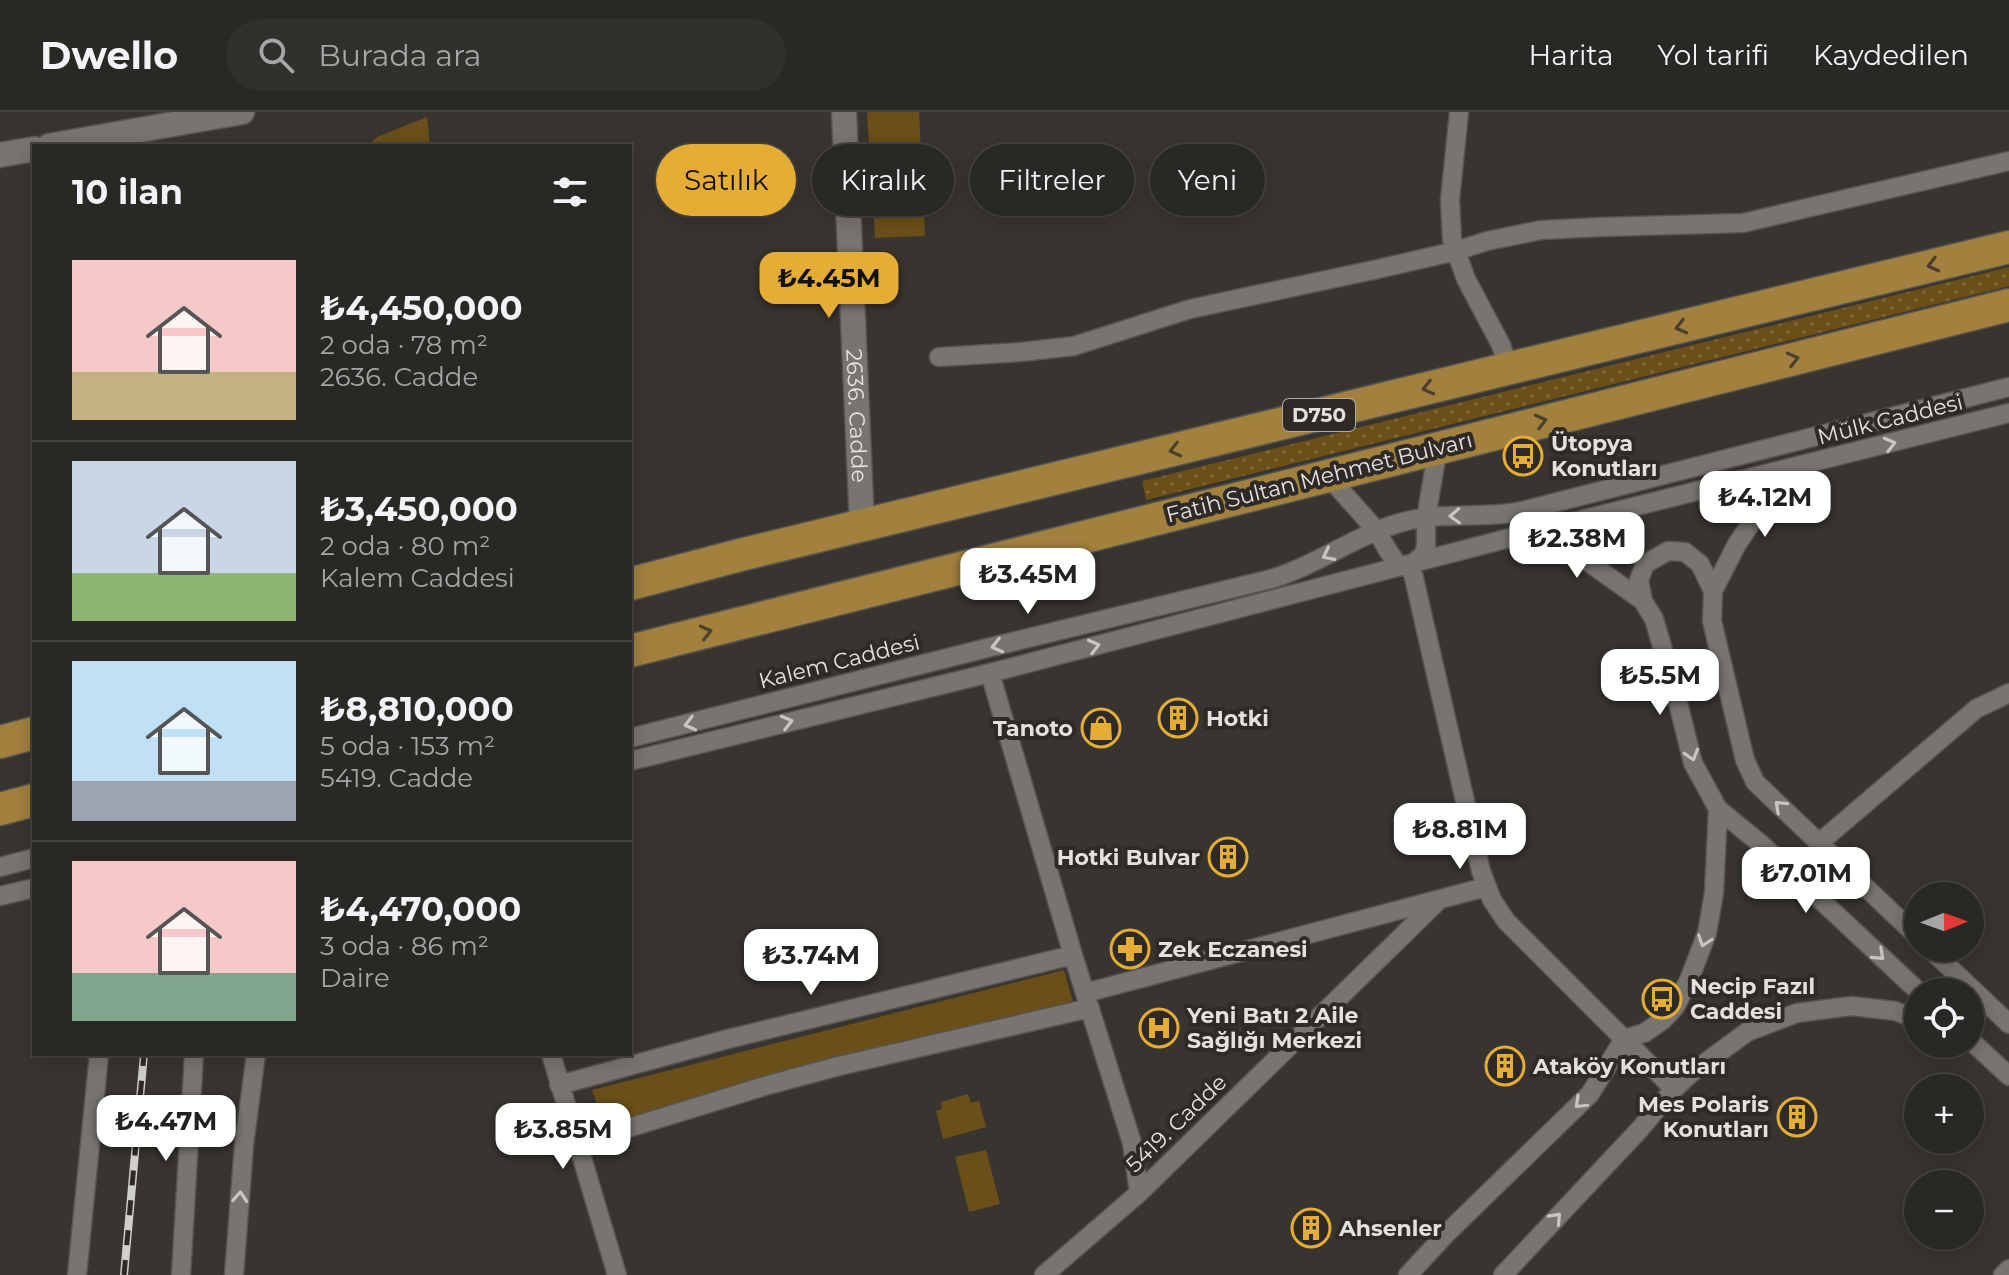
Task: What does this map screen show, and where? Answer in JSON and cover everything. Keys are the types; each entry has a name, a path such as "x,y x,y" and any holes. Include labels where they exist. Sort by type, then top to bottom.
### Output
{"highway":[{"name":"D750","path":"632,584 2009,247"},
{"name":"Fatih Sultan Mehmet Bulvarı","path":"632,650 2009,305"},
{"path":"0,742 32,734"},
{"path":"0,809 32,801"}],"street":[{"path":"57,144 160,119 242,112"},
{"name":"2636. Cadde","path":"844,112 862,526"},
{"path":"1459,112 1450,200 1452,240 1466,279 1501,345 1509,368"},
{"path":"0,155 32,149"},
{"path":"939,357 1074,346 1190,309 1541,230 1743,223 2009,161"},
{"name":"Mülk Caddesi","path":"1426,518 1509,513 1534,508 2009,387"},
{"name":"Mülk Caddesi","path":"1411,565 2009,413"},
{"path":"632,761 1411,565 1426,548 1426,518 1438,447"},
{"path":"1787,470 1737,544 1713,591 1712,621 1745,760 1755,782 1904,924"},
{"path":"1327,475 1377,531 1398,565 1411,565"},
{"name":"Kalem Caddesi","path":"632,737 1271,579 1296,572 1377,531 1426,518"},
{"path":"1525,534 1584,559 1643,601"},
{"path":"1713,591 1700,564 1685,552 1668,551 1645,564 1639,580 1643,601 1654,619 1693,763 1718,809 1762,845 1904,978"},
{"path":"1411,565 1481,871 1492,900 1506,921 1674,1089"},
{"path":"990,673 1132,1143 1139,1193"},
{"path":"1819,843 1976,709 2009,693"},
{"path":"1408,1275 1590,1094 1624,1039 1644,1033 1675,1007 1707,933 1714,893 1718,809"},
{"path":"0,867 32,859"},
{"path":"576,1144 768,1085 1088,1000 1486,887"},
{"path":"0,896 32,888"},
{"name":"5419. Cadde","path":"1044,1275 1139,1193 1440,899"},
{"path":"559,1085 728,1039 1073,955"},
{"path":"1944,962 2009,1024"},
{"path":"1503,1275 1674,1089 1747,1032 1797,1013 1851,1006 1904,1014"},
{"path":"1984,1055 2009,1076"},
{"path":"77,1275 99,1056"},
{"path":"181,1275 194,1056"},
{"path":"234,1275 244,1145 256,1056"},
{"path":"552,1056 617,1275"},
{"path":"2003,1275 2009,1269"}],"shaded area":[{"path":"867,112 919,112 921,144 869,144"},
{"path":"427,117 430,144 369,144 377,137"},
{"path":"874,216 924,216 925,236 875,238"},
{"path":"2009,267 2009,286 1146,500 1142,481"},
{"path":"1064,970 1073,1002 604,1125 592,1090"},
{"path":"968,1094 971,1103 979,1101 986,1127 943,1139 936,1111 942,1109 941,1102"},
{"path":"986,1150 1000,1204 969,1212 955,1157"}],"railway":[{"path":"124,1275 144,1056"}],"place":[{"name":"Ütopya Konutları","path":"1523,456"},
{"name":"Hotki","path":"1178,718"},
{"name":"Tanoto","path":"1101,728"},
{"name":"Hotki Bulvar","path":"1228,857"},
{"name":"Zek Eczanesi","path":"1130,949"},
{"name":"Necip Fazıl Caddesi","path":"1662,999"},
{"name":"Yeni Batı 2 Aile Sağlığı Merkezi","path":"1159,1028"},
{"name":"Ataköy Konutları","path":"1505,1066"},
{"name":"Mes Polaris Konutları","path":"1797,1117"},
{"name":"Ahsenler","path":"1311,1228"}]}
